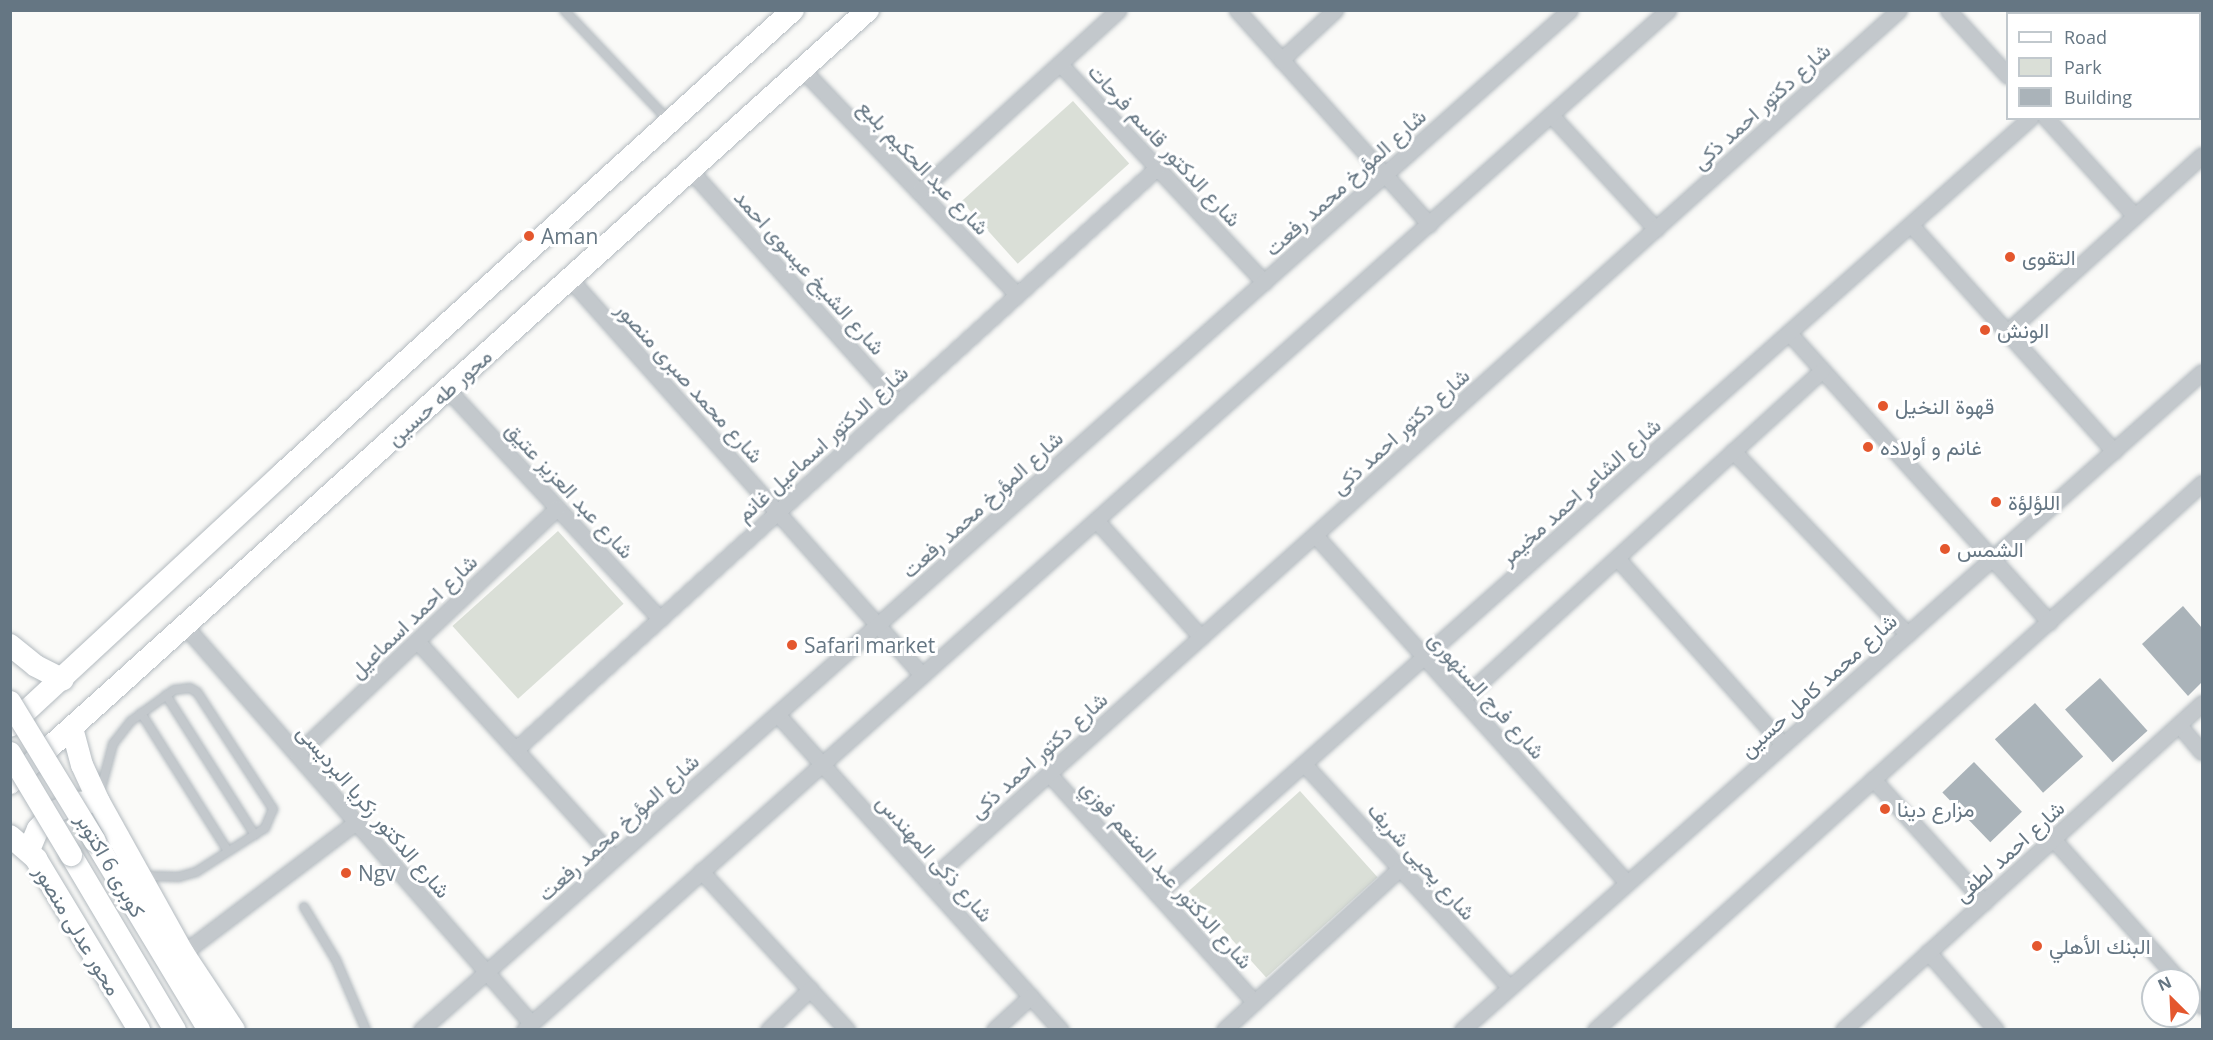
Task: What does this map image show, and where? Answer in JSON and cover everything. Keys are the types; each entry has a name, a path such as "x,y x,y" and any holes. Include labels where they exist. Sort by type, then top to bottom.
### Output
{"street":[{"path":"10,726 63,680 282,474 793,10"},
{"name":"محور طه حسين","path":"10,783 868,10"},
{"path":"920,192 1118,10"},
{"path":"1237,10 1429,224"},
{"path":"1281,60 1335,10"},
{"name":"شارع المؤرخ محمد رفعت","path":"421,1029 1570,10"},
{"path":"527,1026 1668,10"},
{"name":"شارع دكتور احمد ذكى","path":"928,882 1899,10"},
{"path":"1948,10 2006,75"},
{"name":"شارع الدكتور قاسم فرحات","path":"1060,64 1264,282"},
{"name":"شارع عبد الحكيم بلبع","path":"802,69 1017,295"},
{"path":"1551,115 1656,229"},
{"name":"شارع الشاعر احمد مخيمر","path":"1157,894 2029,120"},
{"path":"2048,120 2135,216"},
{"path":"2007,332 2202,155"},
{"name":"شارع الدكتور اسماعيل غانم","path":"516,749 1157,168"},
{"name":"شارع الشيخ عيسوى احمد","path":"690,170 898,402"},
{"path":"1911,225 2114,451"},
{"name":"شارع محمد صبرى منصور","path":"570,279 921,675"},
{"path":"1789,333 2049,622"},
{"path":"1462,699 1822,370"},
{"name":"شارع محمد كامل حسين","path":"1462,1029 2202,372"},
{"name":"شارع عبد العزيز عتيق","path":"448,390 660,619"},
{"path":"1733,451 1907,634"},
{"path":"1595,1029 2202,483"},
{"name":"شارع احمد اسماعيل","path":"297,754 558,508"},
{"path":"1096,520 1201,637"},
{"name":"شارع فرج السنهورى","path":"1315,535 1627,883"},
{"path":"1617,558 1783,744"},
{"name":"شارع الدكتور زكريا البرديسى","path":"185,626 486,971 527,1026"},
{"path":"417,641 614,858"},
{"path":"10,645 36,666 63,680"},
{"name":"كوبرى 6 اكتوبر","path":"10,702 209,1029"},
{"name":"شارع احمد لطفى","path":"1843,1029 2202,703"},
{"name":"شارع ذكى المهندس","path":"777,714 1061,1029"},
{"path":"2178,725 2202,752"},
{"path":"72,728 82,765 99,802 183,953 234,1029"},
{"name":"كوبرى 6 اكتوبر","path":"10,753 175,1029"},
{"name":"شارع يحيى شريف","path":"1304,764 1509,987"},
{"name":"شارع الدكتور عبد المنعم فوزي","path":"1049,774 1254,1002"},
{"path":"1873,779 1983,902"},
{"path":"29,850 38,829 54,812 75,803 99,802"},
{"path":"183,953 356,822"},
{"name":"محور عدلى منصور","path":"10,836 29,850 139,1029"},
{"path":"2053,839 2168,968"},
{"path":"1224,1029 1400,868"},
{"path":"701,871 847,1029"},
{"path":"1928,952 1996,1029"},
{"path":"768,1029 810,989"},
{"path":"994,1029 1031,996"}],"lane":[{"path":"564,10 670,122"},
{"path":"99,802 103,772 113,744 141,713 166,695 182,687 197,692 273,809 270,823 196,872 179,877 141,876"},
{"path":"166,695 255,835"},
{"path":"141,713 228,851"},
{"path":"304,908 336,960 366,1029"}],"green space":[{"path":"1073,101 1129,163 1018,264 962,201"},
{"path":"558,531 624,604 518,699 452,626"},
{"path":"1300,791 1378,877 1266,978 1189,891"}],"building":[{"path":"2183,606 2202,628 2202,682 2188,696 2142,644"},
{"path":"2100,678 2148,731 2113,762 2065,709"},
{"path":"2035,703 2083,757 2043,793 1995,739"},
{"path":"1974,762 2022,812 1990,842 1942,793"}],"place":[{"name":"Aman","path":"529,236"},
{"name":"التقوى","path":"2010,257"},
{"name":"الونش","path":"1985,330"},
{"name":"قهوة النخيل","path":"1883,406"},
{"name":"غانم و أولاده","path":"1868,447"},
{"name":"اللؤلؤة","path":"1996,502"},
{"name":"الشمس","path":"1945,549"},
{"name":"Safari market","path":"792,645"},
{"name":"مزارع دينا","path":"1885,809"},
{"name":"Ngv","path":"346,873"},
{"name":"البنك الأهلي","path":"2037,946"}]}
